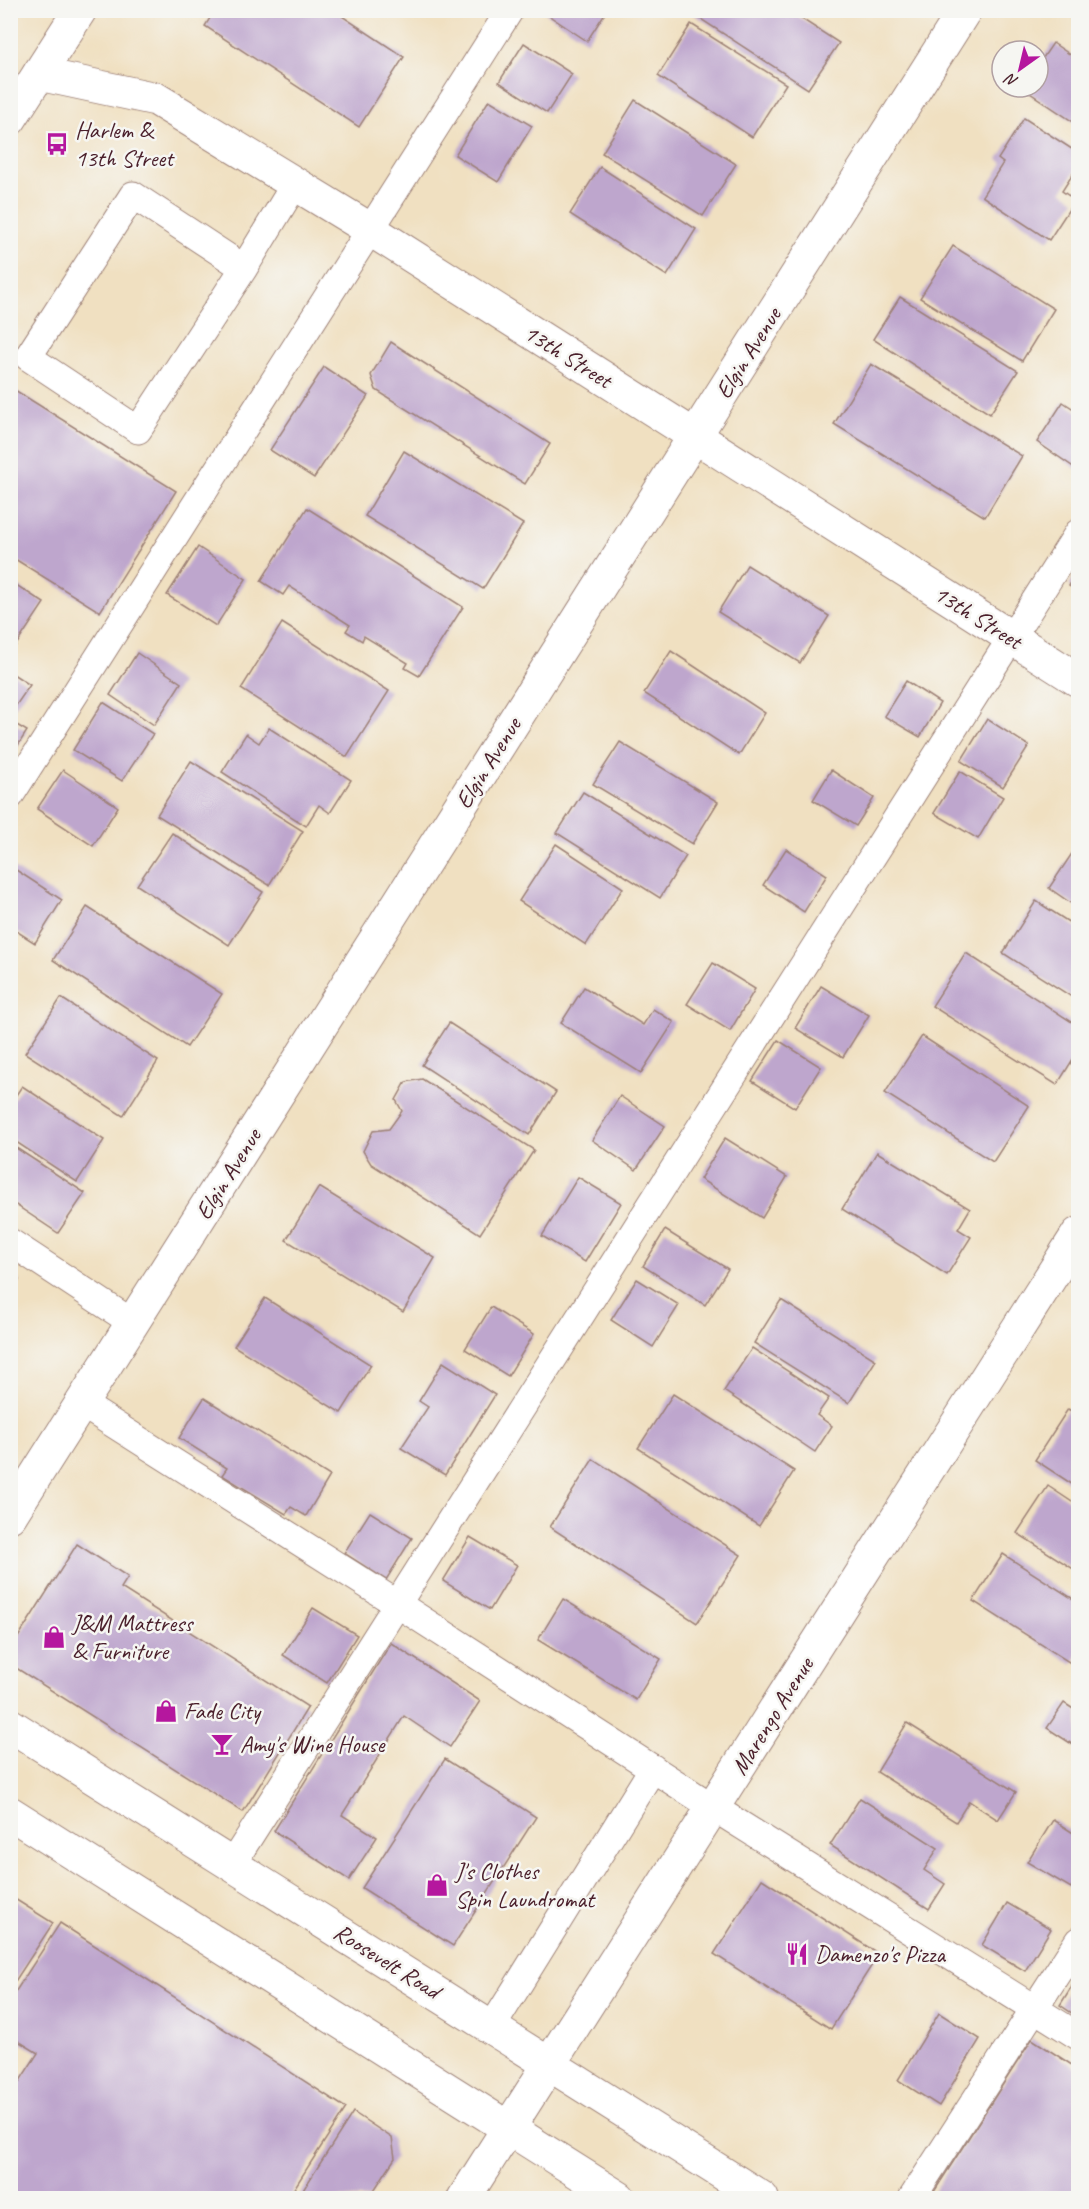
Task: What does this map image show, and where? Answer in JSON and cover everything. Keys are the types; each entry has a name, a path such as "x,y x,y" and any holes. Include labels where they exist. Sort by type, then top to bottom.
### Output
{"street":[{"name":"Elgin Avenue","path":"10,1516 965,10"},
{"path":"10,119 75,12"},
{"name":"13th Street","path":"39,74 156,99 370,230 1078,680"},
{"name":"Marengo Avenue","path":"464,2199 1078,1234"},
{"name":"Roosevelt Road","path":"10,1725 762,2199"},
{"path":"10,1813 619,2199"}],"lane":[{"path":"10,796 510,10"},
{"path":"244,268 133,195 28,357 138,430 244,268 295,184"},
{"path":"232,1864 399,1605 1078,533"},
{"path":"10,1242 133,1323"},
{"path":"82,1404 714,1808 1078,2036"},
{"path":"492,2027 652,1768"},
{"path":"912,2199 1078,1941"}],"building":[{"path":"215,10 333,10 404,57 359,127 205,26"},
{"path":"547,10 607,10 587,41 545,13"},
{"path":"687,10 788,10 839,43 808,89"},
{"path":"691,24 786,84 752,137 658,76"},
{"path":"524,43 572,74 547,113 499,82"},
{"path":"1053,43 1078,60 1078,125 1039,99 1050,99 1050,47"},
{"path":"489,100 532,126 498,182 455,155"},
{"path":"635,100 736,164 703,216 602,153"},
{"path":"1024,118 1078,153 1078,166 1062,191 1075,200 1049,240 982,196 1003,163 998,159"},
{"path":"600,167 696,229 667,276 570,214"},
{"path":"953,246 1054,309 1022,361 920,298"},
{"path":"900,297 1018,371 990,414 873,339"},
{"path":"391,342 550,444 525,484 376,390 371,375"},
{"path":"871,364 1022,456 985,517 834,424"},
{"path":"324,367 368,396 314,478 270,450"},
{"path":"10,387 176,491 100,612 10,556"},
{"path":"1063,402 1078,412 1078,470 1037,442"},
{"path":"404,451 523,524 483,589 365,516"},
{"path":"307,508 463,607 419,676 405,668 408,663 364,636 362,641 346,631 350,625 289,586 283,595 261,581"},
{"path":"198,547 246,579 216,626 167,595"},
{"path":"747,565 829,616 800,663 718,612"},
{"path":"1078,570 1078,591 1069,586"},
{"path":"10,581 44,603 10,654"},
{"path":"282,623 389,691 347,757 241,689"},
{"path":"671,651 765,713 739,755 644,693"},
{"path":"137,653 181,683 154,725 110,695"},
{"path":"10,672 30,685 10,714"},
{"path":"906,681 940,703 920,737 884,716"},
{"path":"103,702 153,734 122,781 73,750"},
{"path":"987,719 1029,746 1003,787 961,761"},
{"path":"10,721 27,731 10,758"},
{"path":"269,728 351,780 330,813 319,805 306,826 222,772 246,734 259,743"},
{"path":"620,742 718,802 692,844 593,784"},
{"path":"191,761 303,831 269,885 157,815"},
{"path":"63,770 118,807 93,846 37,809"},
{"path":"831,770 874,798 856,826 813,800"},
{"path":"960,771 1003,797 978,839 934,813"},
{"path":"583,792 686,856 660,898 557,833"},
{"path":"172,833 263,892 229,945 137,885"},
{"path":"556,844 623,888 586,945 519,901"},
{"path":"1078,847 1078,908 1049,888"},
{"path":"786,849 827,875 804,912 763,885"},
{"path":"10,866 62,900 35,943 10,927"},
{"path":"1036,901 1078,928 1078,1001 1003,953"},
{"path":"87,907 222,994 187,1047 53,960"},
{"path":"966,953 1078,1026 1078,1051 1057,1085 932,1006"},
{"path":"713,963 755,989 730,1031 687,1004"},
{"path":"821,986 869,1015 843,1057 795,1028"},
{"path":"584,987 643,1025 653,1009 674,1022 641,1073 561,1023"},
{"path":"61,998 158,1061 123,1116 25,1053"},
{"path":"449,1023 556,1092 529,1135 422,1065"},
{"path":"922,1036 1029,1106 993,1162 885,1093"},
{"path":"778,1040 821,1067 795,1108 752,1081"},
{"path":"422,1079 534,1150 480,1234 371,1164 363,1151 373,1131 389,1129 402,1111 396,1100 406,1082"},
{"path":"22,1086 104,1140 77,1182 10,1138 10,1104"},
{"path":"620,1096 665,1126 636,1170 592,1140"},
{"path":"725,1138 787,1177 762,1218 700,1179"},
{"path":"10,1144 85,1193 58,1233 10,1201"},
{"path":"877,1152 970,1209 958,1229 971,1237 947,1275 842,1209"},
{"path":"578,1177 621,1203 585,1262 542,1236"},
{"path":"319,1187 435,1258 403,1312 286,1240"},
{"path":"665,1230 728,1269 705,1305 643,1266"},
{"path":"10,1275 19,1280 10,1294"},
{"path":"637,1279 679,1305 653,1347 611,1320"},
{"path":"265,1298 371,1365 341,1413 234,1346"},
{"path":"781,1300 876,1360 849,1403 754,1343"},
{"path":"491,1307 534,1334 508,1376 465,1349"},
{"path":"752,1348 829,1398 817,1415 832,1426 815,1452 724,1391"},
{"path":"443,1362 495,1395 445,1475 401,1448 428,1407 419,1401"},
{"path":"673,1394 794,1471 759,1526 638,1448"},
{"path":"204,1398 330,1476 306,1516 291,1507 286,1514 222,1475 227,1468 179,1438"},
{"path":"1068,1409 1078,1415 1078,1488 1035,1460"},
{"path":"593,1459 741,1555 697,1623 550,1527"},
{"path":"1048,1486 1078,1506 1078,1572 1017,1533"},
{"path":"370,1512 412,1538 386,1580 344,1553"},
{"path":"470,1537 517,1565 490,1610 443,1581"},
{"path":"77,1544 128,1577 121,1588 308,1707 243,1812 13,1666 10,1650"},
{"path":"1003,1554 1078,1602 1078,1655 1072,1664 973,1601"},
{"path":"563,1599 661,1659 636,1700 538,1640"},
{"path":"313,1608 357,1635 327,1683 283,1655"},
{"path":"391,1643 480,1701 450,1747 404,1716 342,1815 377,1837 349,1880 274,1831"},
{"path":"1064,1703 1078,1712 1078,1748 1047,1728"},
{"path":"907,1723 1016,1792 998,1820 969,1801 956,1822 877,1772"},
{"path":"445,1759 536,1817 453,1946 362,1888"},
{"path":"860,1798 938,1848 924,1870 945,1884 929,1909 830,1845"},
{"path":"1053,1820 1078,1836 1078,1875 1071,1888 1027,1862"},
{"name":"Damenzo's Pizza","path":"762,1879 879,1954 831,2029 714,1954"},
{"path":"10,1896 53,1923 10,1989"},
{"path":"1007,1903 1051,1929 1025,1971 982,1945"},
{"path":"60,1923 346,2108 288,2198 10,2198 10,2096 38,2053 10,2036 10,2000"},
{"path":"1078,1976 1078,2017 1060,2005"},
{"path":"939,2013 980,2039 939,2106 898,2080"},
{"path":"1032,2039 1078,2069 1078,2198 930,2198"},
{"path":"353,2112 392,2138 395,2158 369,2198 298,2198"}],"place":[{"name":"Harlem & 13th Street","path":"57,144"},
{"name":"J&M Mattress & Furniture","path":"54,1637"},
{"name":"Fade City","path":"166,1711"},
{"name":"Amy's Wine House","path":"222,1744"},
{"name":"J's Clothes Spin Laundromat","path":"437,1885"},
{"name":"Damenzo's Pizza","path":"797,1954"}]}
